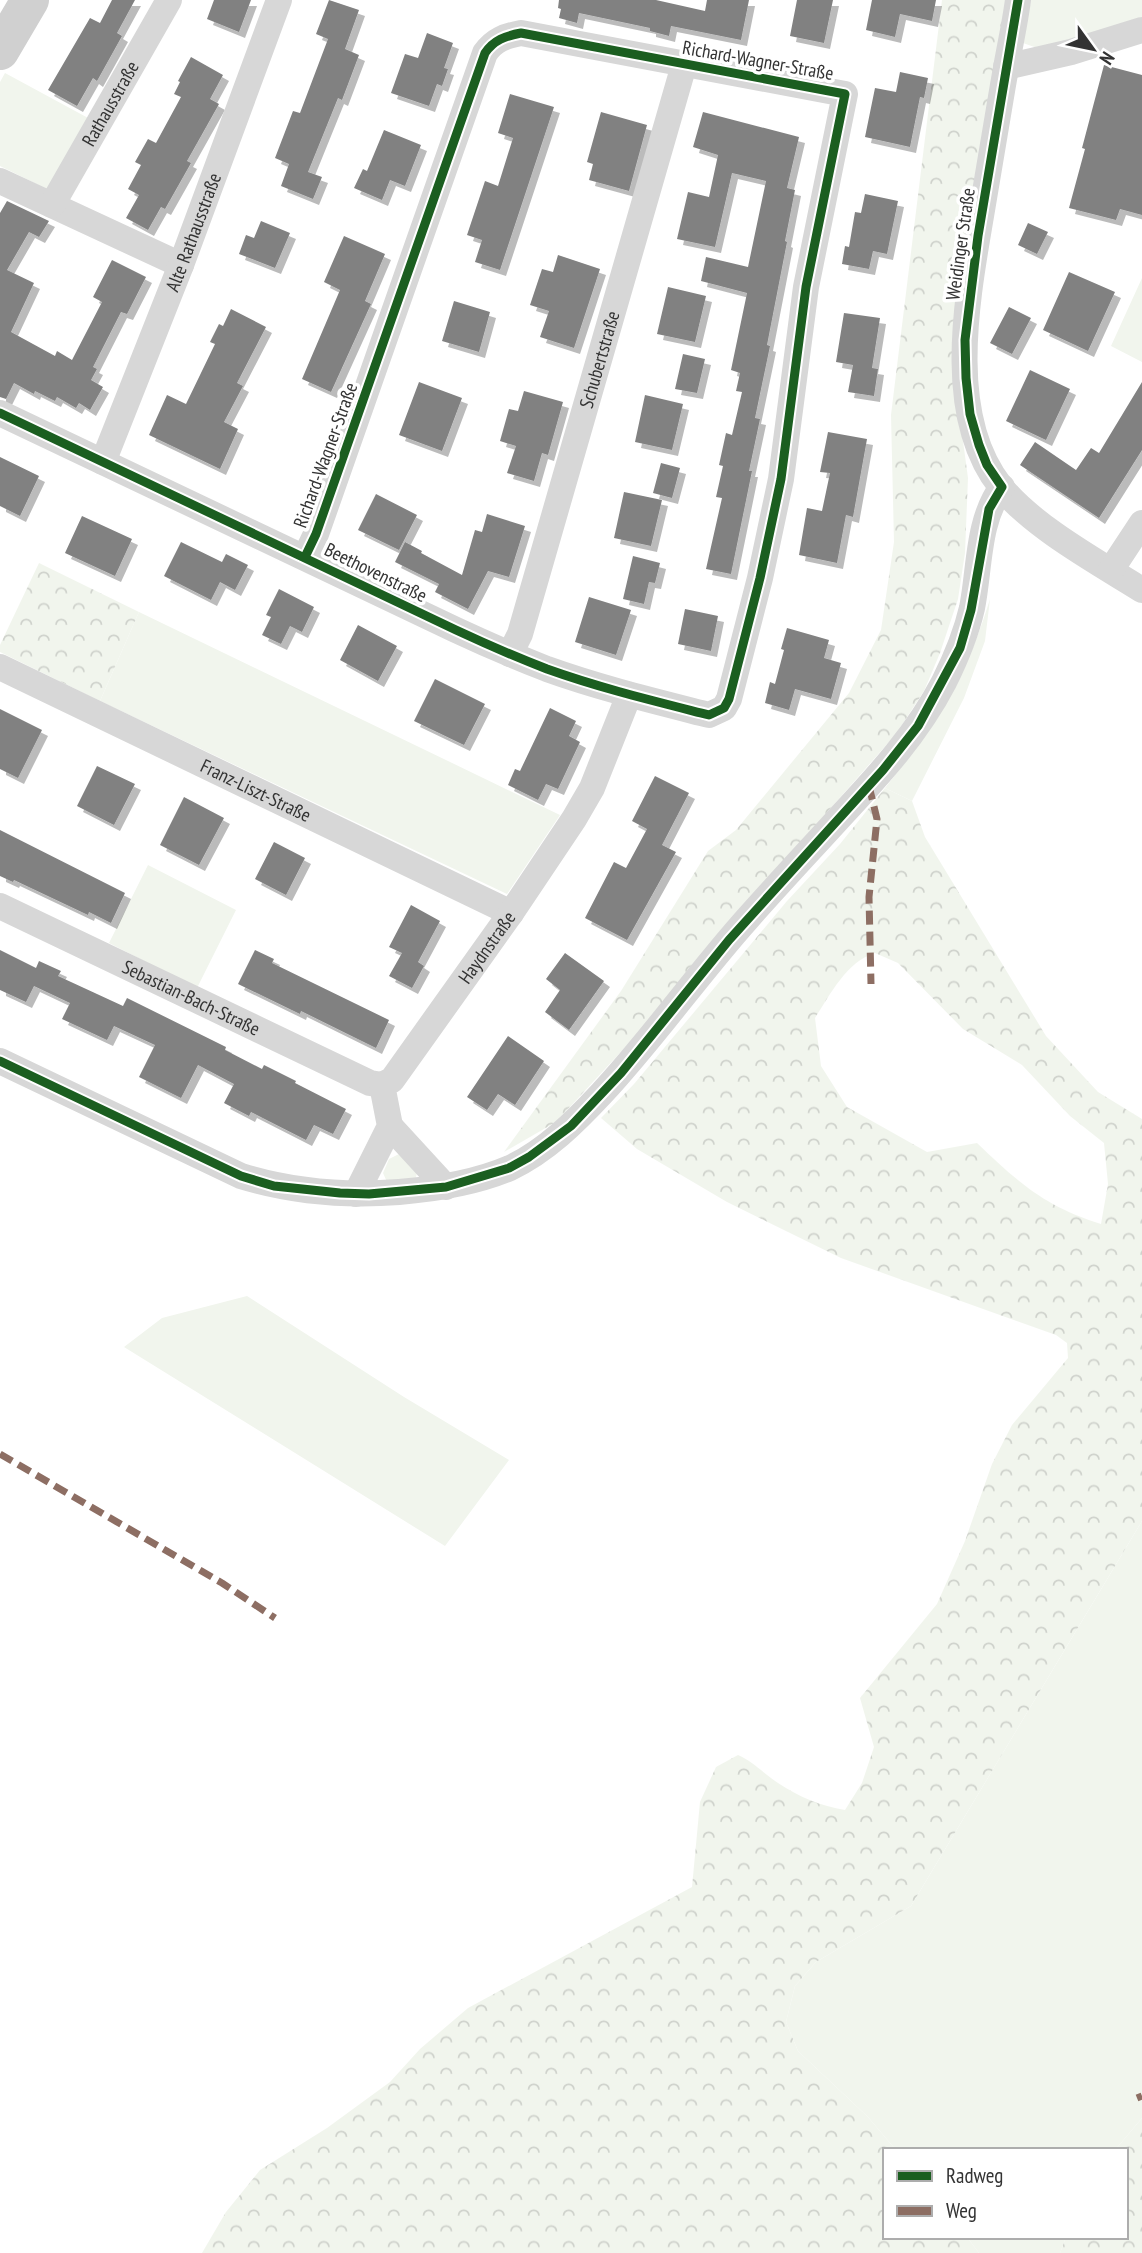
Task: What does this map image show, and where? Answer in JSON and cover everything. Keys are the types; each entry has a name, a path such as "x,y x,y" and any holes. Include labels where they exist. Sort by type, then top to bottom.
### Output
{"street":[{"path":"0,51 30,0"},
{"name":"Rathausstraße","path":"52,205 169,0"},
{"name":"Alte Rathausstraße","path":"103,462 181,265 278,0"},
{"name":"Weidinger Straße","path":"1018,0 978,236 965,340 970,414 987,465 1002,487 1051,531 1142,590"},
{"path":"1006,66 1071,52 1142,30"},
{"name":"Richard-Wagner-Straße","path":"305,558 316,534 481,63 491,44 506,36 521,33 845,94 806,287 781,480 760,578 729,699 724,708 709,715 629,695"},
{"name":"Schubertstraße","path":"510,654 520,634 684,65"},
{"path":"0,180 181,265"},
{"name":"Beethovenstraße","path":"0,413 510,654 629,695"},
{"path":"0,1061 242,1176 274,1186 356,1194 446,1187 509,1168 529,1157 571,1126 621,1073 729,940 903,746 934,701 960,648 971,610 989,509 1002,487"},
{"path":"1111,570 1142,523"},
{"name":"Franz-Liszt-Straße","path":"0,667 511,913"},
{"name":"Haydnstraße","path":"382,1084 392,1080 511,913 592,788 629,695"},
{"name":"Sebastian-Bach-Straße","path":"0,906 370,1083 382,1084"},
{"path":"382,1084 390,1126 446,1187"},
{"path":"356,1194 390,1126"}],"green space":[{"path":"942,0 1010,0 958,404 968,478 965,553 958,599 940,653 924,691 896,734 654,1016 556,1122 504,1152 621,991 708,851 736,830 849,693 881,630 894,542 891,415"},
{"path":"1031,0 1142,0 1142,23 1040,49 1023,43"},
{"path":"5,73 90,119 47,189 0,166 0,82"},
{"path":"1142,278 1142,362 1111,346"},
{"path":"39,563 139,612 100,701 0,652 0,645"},
{"path":"990,599 985,641 964,698 912,801 885,788 920,743 948,699 971,653"},
{"path":"139,612 560,815 507,894 100,701"},
{"path":"885,788 912,801 925,837 1046,1036 1098,1092 1142,1119 1142,1521 911,1906 816,1962 795,1986 786,2022 798,2051 868,2117 894,2148 883,2148 883,2239 968,2239 979,2253 202,2253 226,2212 260,2170 327,2128 390,2082 420,2049 468,2008 692,1887 700,1802 716,1767 738,1755 794,1793 845,1810 862,1783 874,1747 860,1698 937,1604 965,1541 992,1464 1012,1425 1068,1358 1067,1343 1056,1335 841,1258 727,1202 637,1149 601,1118 634,1084 787,901 840,844","holes":["875,953 898,963 963,1029 1022,1065 1070,1116 1104,1143 1108,1184 1101,1224 1063,1209 1033,1192 977,1143 927,1152 847,1107 821,1066 815,1018 848,971 856,963"]},
{"path":"148,865 236,910 197,988 109,943"},
{"path":"399,1154 418,1169 415,1181 387,1182 383,1173 389,1159"},
{"path":"247,1296 404,1397 509,1460 445,1546 124,1347 162,1318"},
{"path":"1142,1521 1142,2118 1117,2148 894,2148 868,2117 798,2051 786,2022 795,1986 816,1962 911,1906"},
{"path":"1142,2118 1142,2253 1060,2253 1065,2239 1128,2239 1128,2148 1117,2148"},
{"path":"968,2239 1065,2239 1060,2253 979,2253"}],"building":[{"path":"112,0 135,0 117,33 122,36 97,81 93,78 77,106 48,90 90,18 100,23"},
{"path":"214,0 251,0 239,32 207,19"},
{"path":"329,0 359,10 345,49 359,55 342,100 338,98 308,172 322,177 313,199 281,186 289,164 275,158 293,111 300,113 328,39 316,34"},
{"path":"559,0 656,0 705,11 707,0 749,0 741,40 671,26 669,36 650,31 650,28 579,13 577,23 559,18"},
{"path":"797,0 833,0 824,43 790,36"},
{"path":"872,0 936,0 932,21 900,14 895,37 866,30"},
{"path":"427,33 453,43 444,68 448,69 442,86 437,84 429,106 391,93 405,54 418,58"},
{"path":"191,57 223,75 210,99 219,104 187,161 191,163 165,209 161,207 148,230 126,218 139,195 128,189 141,165 135,162 148,139 156,143 181,97 174,94"},
{"path":"1104,65 1142,75 1142,215 1120,209 1116,220 1069,208"},
{"path":"900,72 928,78 924,98 920,97 910,147 865,137 875,88 896,92"},
{"path":"510,94 554,107 500,270 475,262 482,240 467,235 485,181 498,186 513,138 498,133"},
{"path":"601,112 647,125 629,191 589,180 593,164 587,162"},
{"path":"703,112 799,137 787,188 795,190 767,345 770,346 755,418 760,419 749,471 752,471 731,574 706,569 722,498 716,497 723,466 719,465 726,433 732,435 742,392 736,391 740,373 731,370 747,293 701,281 706,257 748,267 766,181 732,173 715,247 677,239 688,192 709,197 718,155 693,147"},
{"path":"384,130 421,145 405,186 390,180 382,200 354,188 363,169 367,171"},
{"path":"865,194 898,201 887,254 873,251 869,269 842,264 845,246 849,247 855,212 861,213"},
{"path":"7,201 49,221 39,237 29,232 7,270 34,283 11,332 55,356 57,351 72,360 102,302 93,297 112,260 146,277 127,314 121,312 93,367 97,369 91,380 103,387 90,410 79,403 76,408 57,397 55,401 35,391 34,394 14,383 6,399 0,397 0,213"},
{"path":"261,221 290,233 275,268 239,254 246,235 254,238"},
{"path":"1028,223 1048,232 1037,254 1018,245"},
{"path":"344,236 385,254 365,301 371,304 331,392 302,379 340,290 324,282"},
{"path":"558,255 600,269 574,348 540,337 549,311 530,305 542,269 553,272"},
{"path":"1069,272 1115,292 1088,351 1043,330"},
{"path":"668,287 706,296 695,342 657,334"},
{"path":"454,301 490,312 479,352 442,341"},
{"path":"1009,307 1031,318 1012,354 990,343"},
{"path":"231,309 266,327 237,383 243,386 224,422 238,429 220,469 149,435 167,395 186,404 215,344 210,342 219,324 223,326"},
{"path":"844,313 880,318 872,368 878,369 874,396 848,392 853,365 836,362"},
{"path":"683,354 705,359 697,393 675,389"},
{"path":"1030,370 1070,389 1046,440 1006,421"},
{"path":"419,382 462,398 442,451 399,435"},
{"path":"1142,382 1142,450 1099,518 1020,465 1035,442 1076,470 1091,448 1099,453"},
{"path":"524,391 563,402 548,455 542,453 534,481 507,473 516,446 500,441 509,409 518,411"},
{"path":"645,395 683,404 672,450 635,442"},
{"path":"828,432 867,439 853,517 846,515 837,563 799,555 807,508 822,511 830,473 820,472"},
{"path":"0,457 39,476 20,516 0,506"},
{"path":"661,463 680,468 672,498 653,493"},
{"path":"624,492 662,500 651,546 614,538"},
{"path":"376,494 417,515 399,550 358,530"},
{"path":"487,514 525,526 509,577 488,571 468,609 435,592 439,584 395,562 405,542 462,575 475,530 482,532"},
{"path":"82,516 132,539 115,576 65,553"},
{"path":"181,542 222,562 226,554 248,565 235,590 220,582 211,600 164,576"},
{"path":"633,556 660,563 655,583 649,582 644,604 623,599"},
{"path":"279,589 314,607 302,632 290,626 281,644 262,635 271,617 266,615"},
{"path":"589,597 631,610 616,655 575,642"},
{"path":"685,609 718,616 711,651 678,644"},
{"path":"358,625 397,646 378,681 340,660"},
{"path":"787,628 829,640 824,658 841,663 831,699 795,689 789,710 765,703 770,682 775,684"},
{"path":"435,679 485,704 464,745 414,721"},
{"path":"550,708 576,721 569,736 580,742 558,789 546,784 538,800 508,785 515,769 520,771"},
{"path":"0,709 42,730 18,778 0,769"},
{"path":"97,766 135,784 114,825 77,806"},
{"path":"655,776 689,793 662,845 676,852 627,940 585,918 614,862 626,868 647,829 632,821"},
{"path":"184,797 224,818 199,865 160,845"},
{"path":"0,830 125,893 111,923 0,876"},
{"path":"274,842 305,858 286,895 255,879"},
{"path":"411,905 440,921 418,962 424,966 412,988 389,976 402,953 389,947"},
{"path":"0,950 36,968 39,961 61,971 58,976 123,1006 127,998 226,1047 225,1050 262,1069 264,1065 296,1081 295,1083 346,1109 333,1134 314,1125 306,1140 251,1112 249,1116 224,1103 234,1084 198,1065 181,1098 139,1077 155,1045 114,1026 107,1040 62,1019 70,1003 34,986 26,1002 0,990"},
{"path":"255,950 274,959 272,963 389,1020 376,1048 238,984"},
{"path":"565,953 604,981 569,1030 545,1012 560,990 546,979"},
{"path":"508,1036 544,1061 515,1105 498,1094 487,1110 467,1097"}],"marked path":[{"path":"869,786 877,819 869,897 871,984"},
{"path":"0,1454 222,1583 275,1618"},
{"path":"1137,2098 1142,2096"}],"cycle path":[{"path":"0,1061 241,1176 274,1186 369,1194 446,1187 509,1168 529,1157 571,1126 621,1073 729,940 883,770 918,726 960,648 971,610 989,509 1002,487 987,465 970,414 965,340 978,236 1018,0"},
{"path":"0,413 501,650 587,682 709,715 724,708 729,699 760,578 781,479 806,287 845,94 521,33 505,37 492,45 485,53 316,534 305,557"}]}
